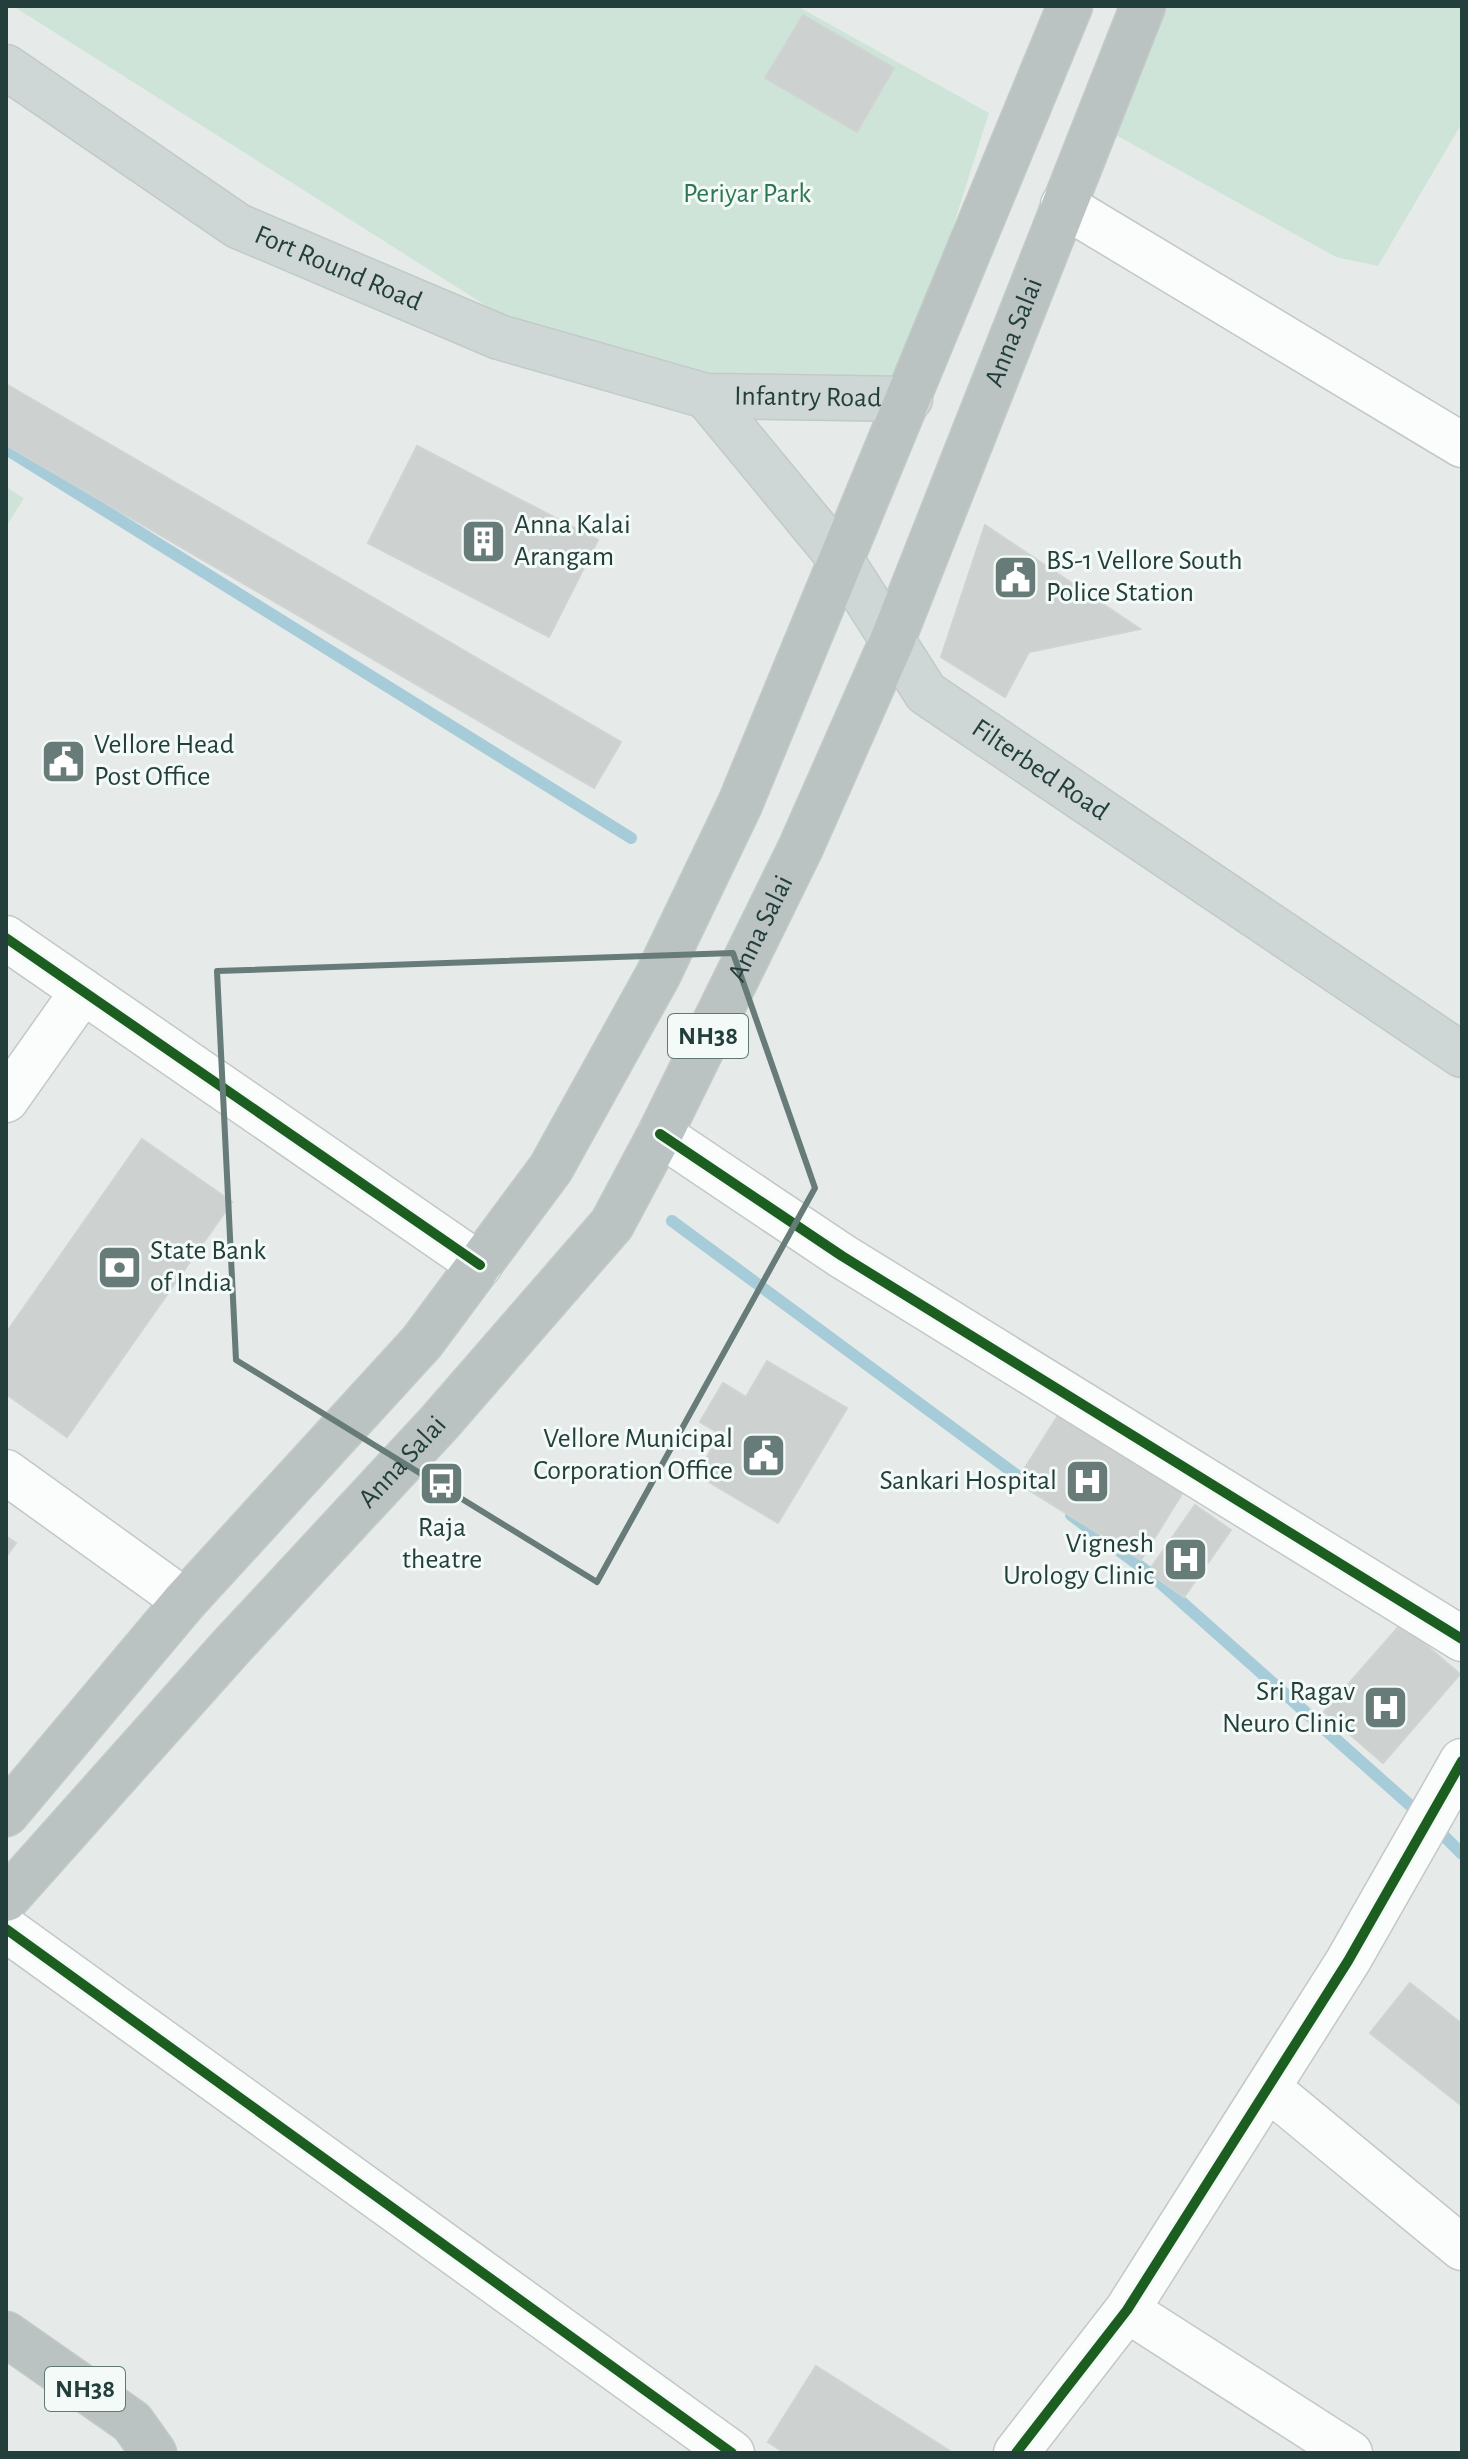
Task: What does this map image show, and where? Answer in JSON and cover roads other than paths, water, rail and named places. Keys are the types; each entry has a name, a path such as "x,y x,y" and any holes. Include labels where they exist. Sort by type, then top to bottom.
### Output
{"highway":[{"name":"NH38","path":"6,1814 185,1601 422,1342 551,1168 658,975 740,804 1070,6"},
{"name":"Anna Salai","path":"6,1899 230,1648 439,1423 612,1224 660,1134 801,847 892,641 1143,6"},
{"name":"NH38","path":"6,2334 132,2422 154,2453"}],"main road":[{"name":"Fort Round Road","path":"6,67 238,226 499,337 706,396"},
{"name":"Infantry Road","path":"706,396 910,399"},
{"name":"Filterbed Road","path":"706,396 842,561 926,693 1459,1043"}],"street":[{"path":"1063,205 1462,445"},
{"path":"6,938 480,1265"},
{"path":"6,1100 83,991"},
{"path":"660,1134 842,1256 1462,1639"},
{"path":"6,1472 185,1601"},
{"path":"1016,2453 1127,2310 1348,1961 1462,1761"},
{"path":"6,1929 732,2453"},
{"path":"1268,2088 1462,2248"},
{"path":"1127,2310 1350,2453"}],"waterway":[{"path":"6,449 631,838"},
{"path":"672,1221 1030,1485"},
{"path":"1071,1515 1148,1572 1421,1815"},
{"path":"1435,1827 1462,1854"}],"place":[{"name":"Anna Kalai Arangam","path":"483,541"},
{"name":"BS-1 Vellore South Police Station","path":"1015,577"},
{"name":"Vellore Head Post Office","path":"63,761"},
{"name":"State Bank of India","path":"119,1267"},
{"name":"Vellore Municipal Corporation Office","path":"764,1455"},
{"name":"Sankari Hospital","path":"1088,1481"},
{"name":"Raja theatre","path":"442,1483"},
{"name":"Vignesh Urology Clinic","path":"1185,1560"},
{"name":"Sri Ragav Neuro Clinic","path":"1386,1708"}],"park label":[{"name":"Periyar Park","path":"747,194"}]}
